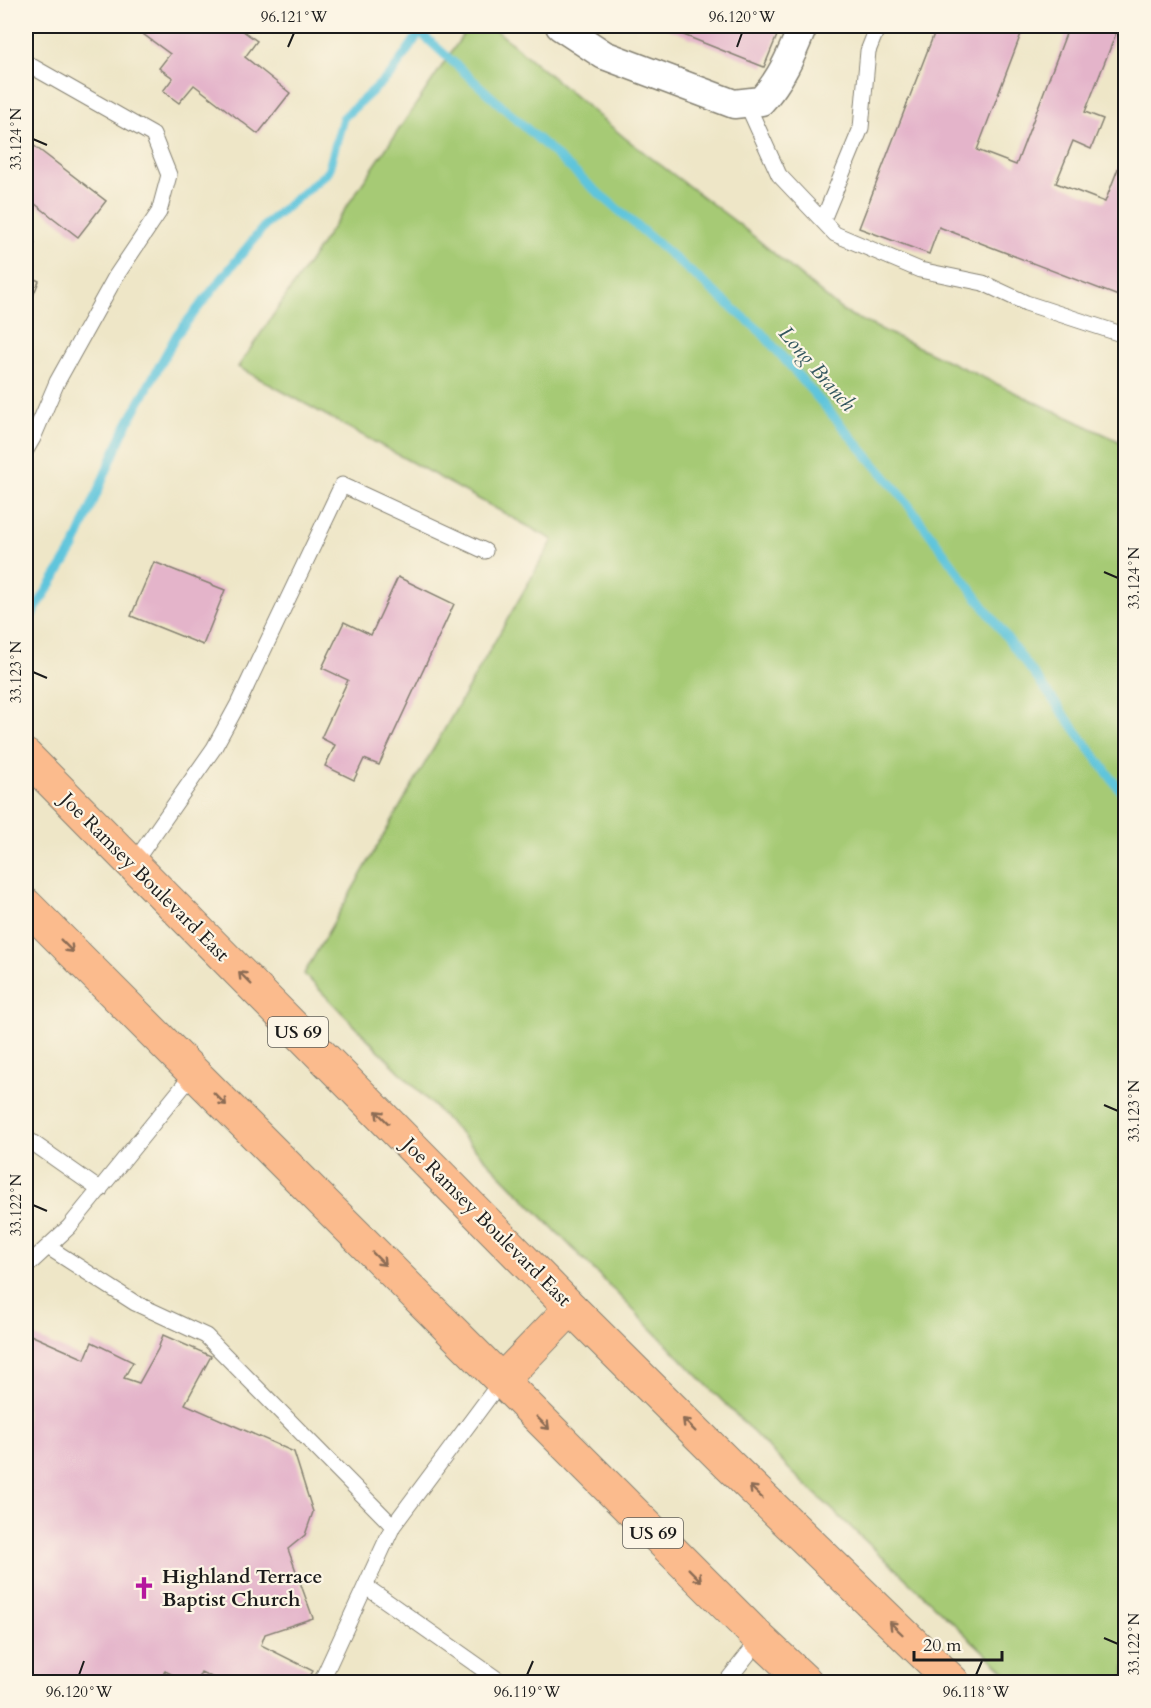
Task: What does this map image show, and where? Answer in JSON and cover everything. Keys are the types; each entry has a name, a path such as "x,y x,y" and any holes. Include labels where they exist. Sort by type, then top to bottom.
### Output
{"highway":[{"name":"Joe Ramsey Boulevard East","path":"26,756 571,1308 953,1683"},
{"name":"US 69","path":"26,905 806,1683"},
{"path":"501,1381 571,1308"}],"street":[{"path":"560,26 604,55 734,104 761,101 773,88 786,67 803,26"}],"lane":[{"path":"823,220 861,128 868,51 878,26"},
{"path":"26,63 153,135 169,175 159,212 105,296 57,382 26,450"},
{"path":"746,102 779,175 835,234 920,270 983,283 1026,303 1118,333 1125,330"},
{"path":"133,864 213,748 238,704 342,485 485,551"},
{"path":"26,1267 69,1227 194,1073"},
{"path":"26,1138 100,1190"},
{"path":"48,1247 135,1303 206,1336 393,1526"},
{"path":"321,1683 393,1526 501,1381"},
{"path":"365,1586 501,1683"},
{"path":"726,1683 760,1639"}],"path":[{"path":"165,1671 171,1683"}],"green space":[{"path":"469,26 491,26 625,138 740,225 844,312 1125,444 1125,1682 1016,1682 791,1471 304,974 553,540 238,367"}],"building":[{"path":"132,26 236,26 257,41 245,57 290,93 258,134 194,85 179,103 163,91 173,78 159,68 170,54"},
{"path":"661,26 781,26 764,67"},
{"path":"937,26 1024,26 977,150 1016,165 1069,26 1119,26 1085,112 1103,119 1091,149 1073,141 1056,183 1105,202 1126,148 1126,299 939,227 929,254 859,228"},
{"path":"33,145 106,201 78,237 26,197 26,154"},
{"path":"26,239 35,243 26,265"},
{"path":"26,275 39,281 26,314"},
{"path":"154,562 225,590 203,645 131,616"},
{"path":"398,577 454,604 379,765 364,759 354,780 325,766 335,745 321,738 348,680 322,668 344,622 371,635"},
{"path":"26,1333 85,1359 92,1342 133,1362 124,1378 139,1383 163,1335 211,1356 185,1404 294,1452 313,1512 305,1535 288,1549 313,1618 265,1634 261,1645 313,1671 307,1682 222,1682 201,1672 196,1682 188,1682 165,1671 159,1682 26,1682"}],"waterway":[{"name":"Long Branch","path":"413,26 588,184 761,332 901,495 1126,798"},
{"path":"26,624 74,547 123,432 177,334 266,224 328,172 343,118 392,73 420,32"}],"place":[{"name":"Highland Terrace Baptist Church","path":"144,1588"}]}
